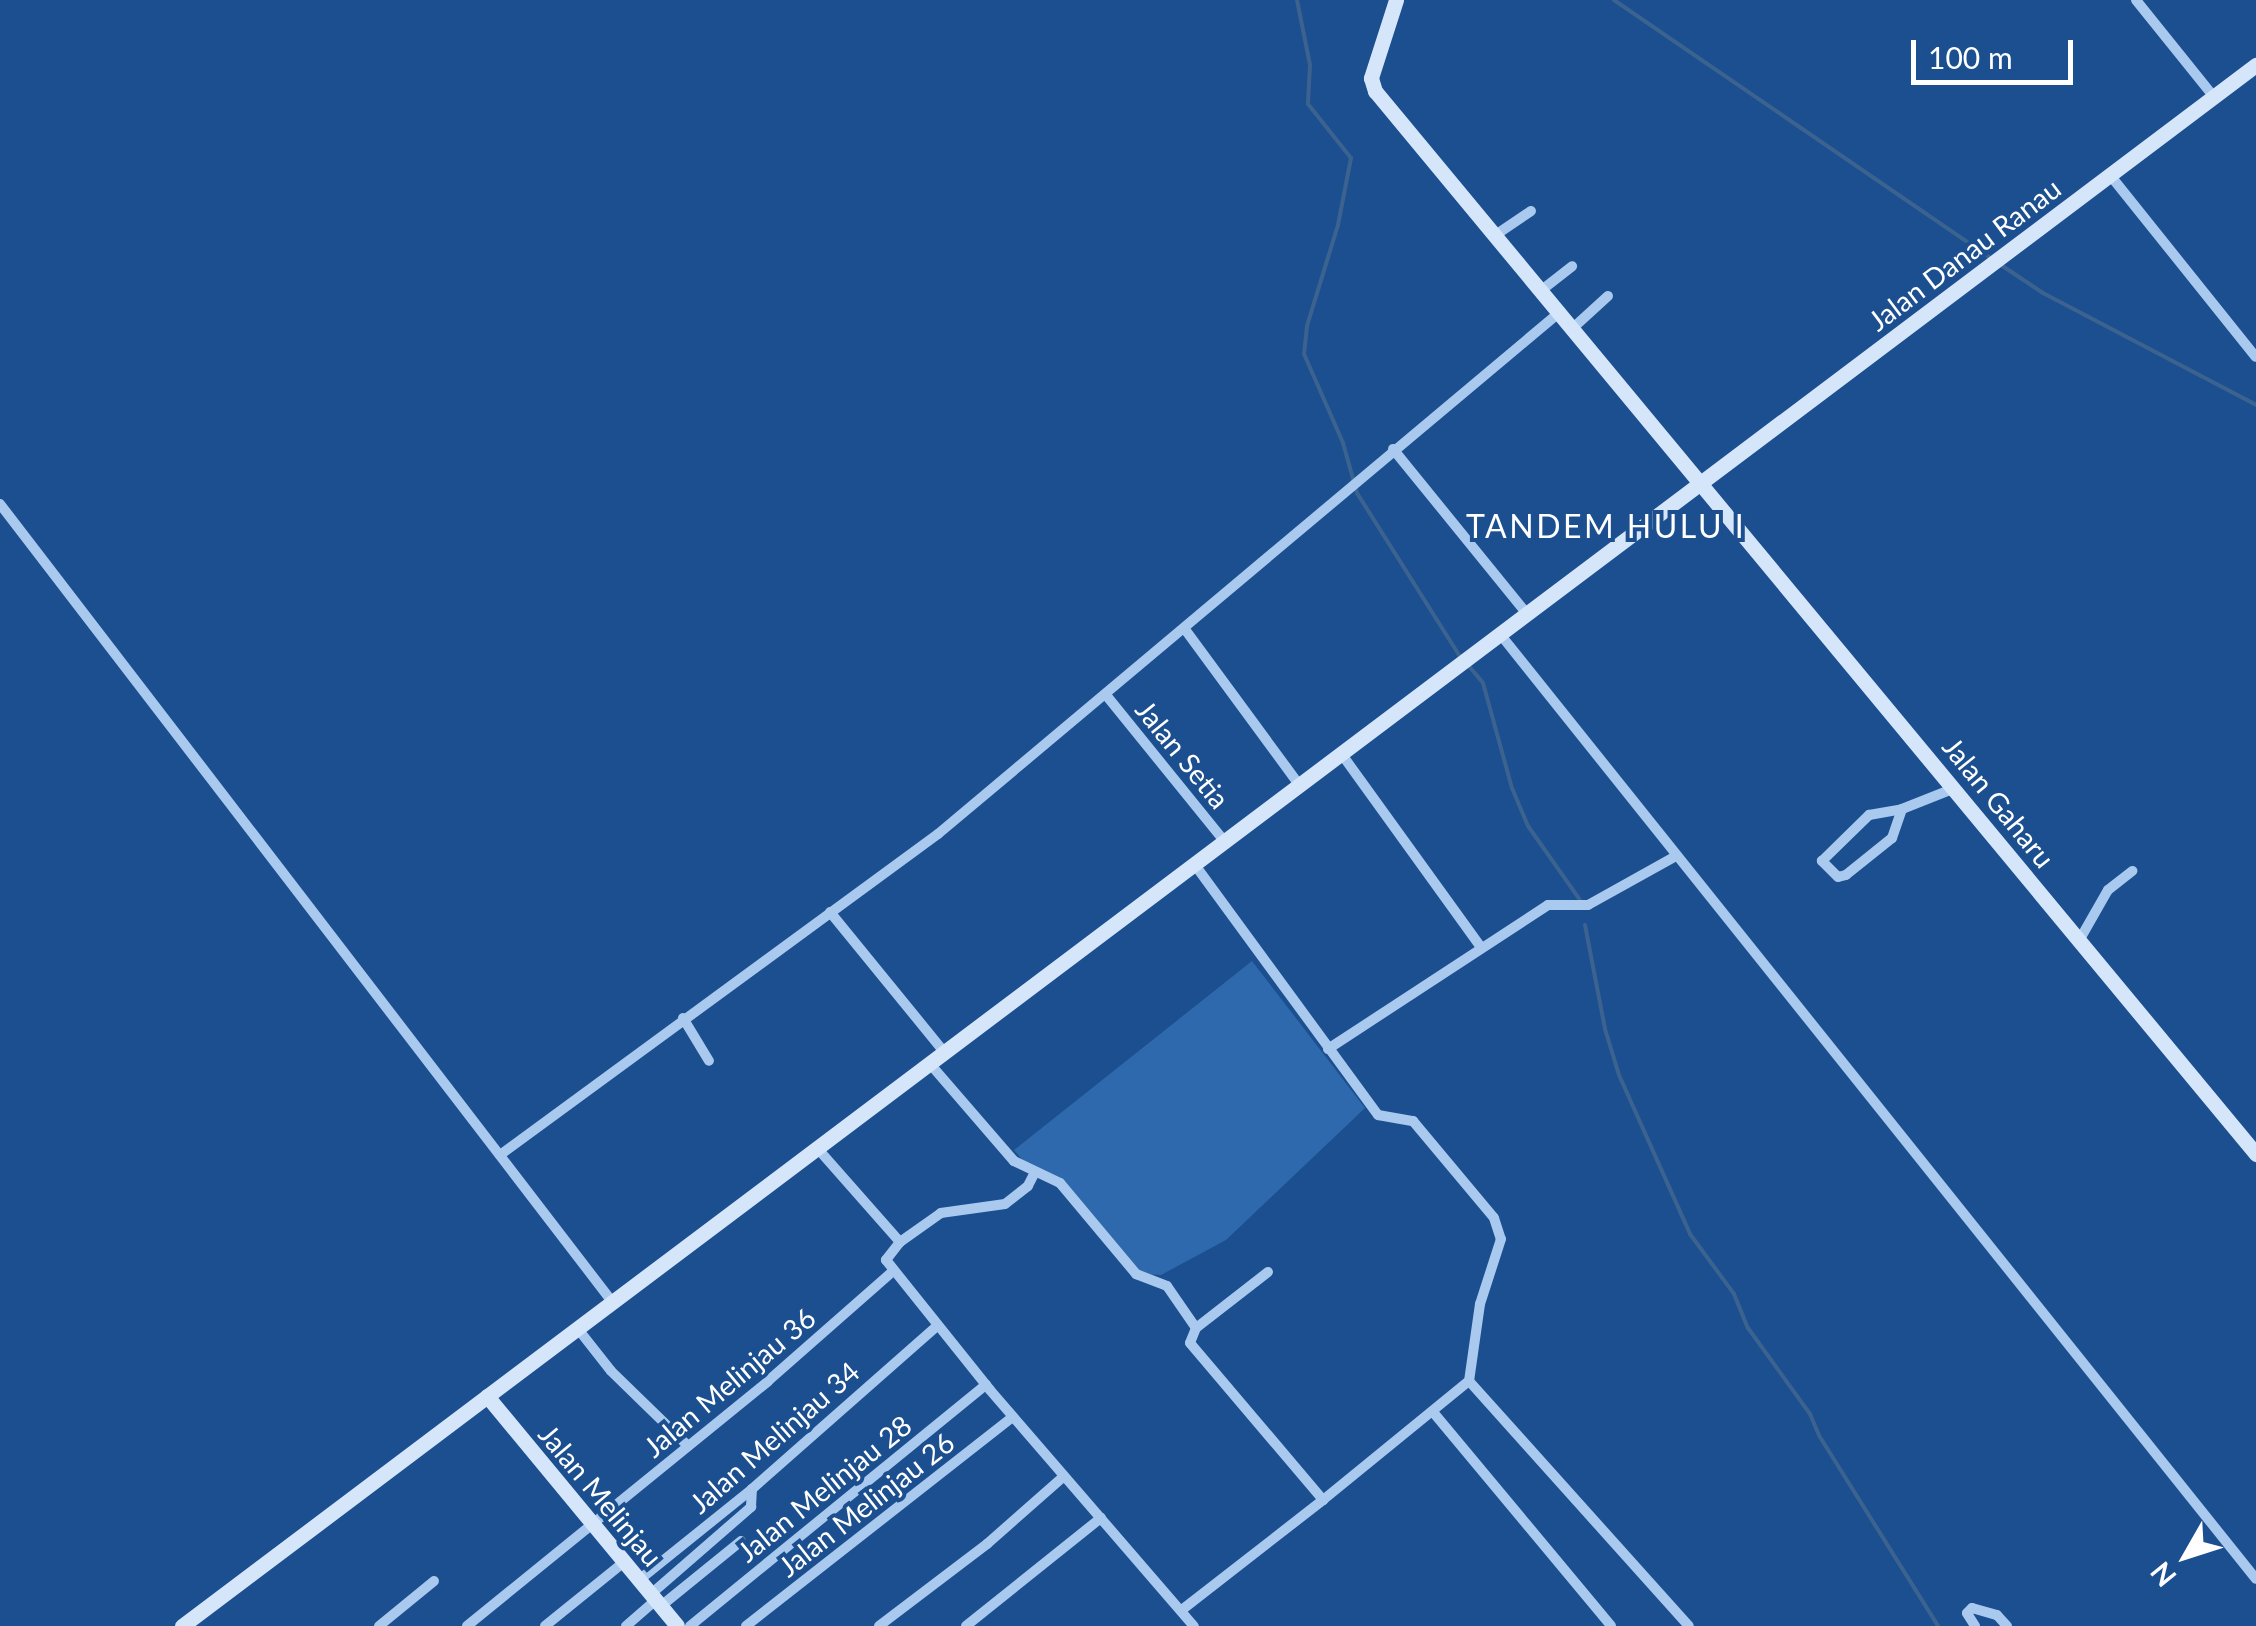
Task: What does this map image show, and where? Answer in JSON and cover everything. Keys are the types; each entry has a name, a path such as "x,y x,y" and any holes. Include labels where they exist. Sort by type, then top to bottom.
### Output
{"street":[{"name":"Jalan Gaharu","path":"1396,0 1372,85 2256,1154"},
{"path":"2136,0 2214,97"},
{"name":"Jalan Danau Ranau","path":"188,1625 2256,65"},
{"path":"2110,175 2256,357"},
{"path":"1498,234 1531,211"},
{"path":"1543,290 1572,266"},
{"path":"1574,327 1608,296"},
{"path":"500,1155 938,834 1346,488 1561,312"},
{"path":"1393,449 1528,614"},
{"path":"0,504 614,1304"},
{"path":"1184,628 1300,786"},
{"path":"1500,634 2256,1579"},
{"name":"Jalan Setia","path":"1106,695 1225,842"},
{"path":"1343,756 1480,946"},
{"path":"1902,809 1892,838 1846,875 1838,877 1822,861 1864,818 1902,809 1955,788"},
{"path":"1328,1048 1548,904 1588,905 1676,856"},
{"path":"1194,865 1378,1115 1403,1117 1422,1130 1500,1227 1499,1252 1470,1348 1469,1381 1689,1626"},
{"path":"2080,940 2108,890 2132,872"},
{"path":"830,912 945,1053"},
{"path":"683,1018 708,1061"},
{"path":"930,1065 1014,1161 1068,1190 1136,1274 1167,1286 1196,1328"},
{"path":"818,1149 900,1242"},
{"path":"1035,1172 1028,1186 1004,1204 949,1210 900,1242 887,1256 892,1272 1194,1626"},
{"name":"Jalan Melinjau 36","path":"467,1626 688,1446 892,1272"},
{"path":"1268,1272 1196,1328 1189,1339 1323,1500"},
{"name":"Jalan Melinjau 34","path":"639,1580 752,1488 937,1326"},
{"path":"578,1329 611,1371 688,1446"},
{"path":"1183,1609 1469,1381"},
{"name":"Jalan Melinjau 28","path":"690,1626 986,1385"},
{"name":"Jalan Melinjau","path":"487,1396 677,1626"},
{"path":"1433,1412 1611,1626"},
{"name":"Jalan Melinjau 26","path":"746,1626 1014,1417"},
{"path":"878,1626 987,1544 1063,1477"},
{"path":"626,1626 751,1507 752,1488"},
{"path":"966,1626 1101,1518"},
{"path":"656,1600 741,1541"},
{"path":"546,1626 624,1562"},
{"path":"379,1626 434,1581"},
{"path":"1975,1626 1968,1616 1972,1608 1997,1615 2007,1626"}],"shaded area":[{"path":"1252,961 1365,1108 1226,1240 1161,1275 1142,1274 1057,1177 1025,1163 1014,1150"}],"waterway":[{"path":"1297,0 1310,65 1308,104 1351,158 1338,225 1307,326 1304,354 1343,443 1357,493 1461,658"},
{"path":"1614,0 1990,257"},
{"path":"1998,263 2043,293 2256,405"},
{"path":"1468,665 1483,683 1512,788 1528,826 1580,900"},
{"path":"1585,925 1605,1029 1619,1075 1690,1234 1734,1294 1748,1328 1810,1414 1820,1437 1938,1626"}],"district":[{"name":"TANDEM HULU I","path":"1606,526"}]}
